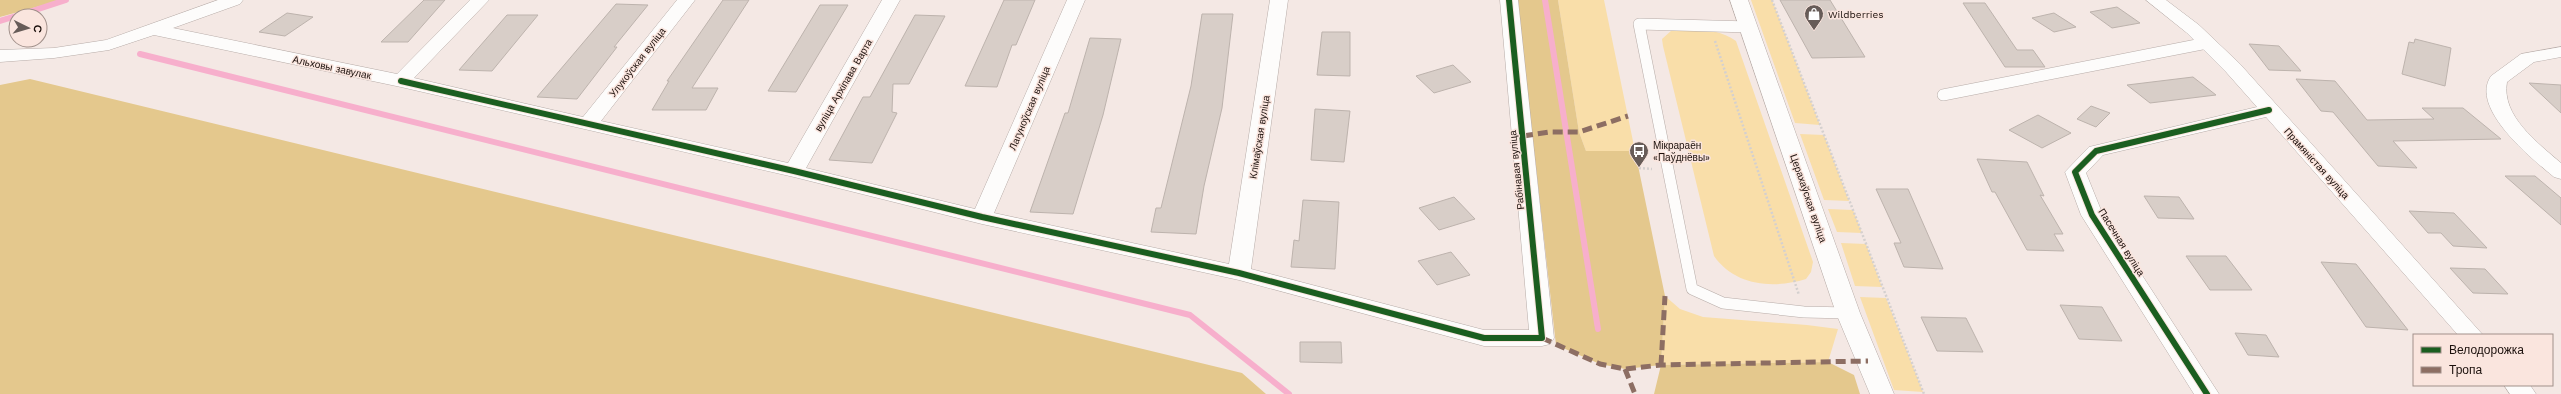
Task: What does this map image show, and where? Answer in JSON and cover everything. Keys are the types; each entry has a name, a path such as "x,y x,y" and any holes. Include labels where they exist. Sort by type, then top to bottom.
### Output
{"street":[{"path":"0,56 54,53 109,45 234,0"},
{"path":"401,81 480,0"},
{"name":"Улукоўская вуліца","path":"588,124 686,0"},
{"name":"вуліца Архіпава Варта","path":"794,171 891,0"},
{"name":"Лагуноўская вуліца","path":"982,217 1076,0"},
{"name":"Клімаўская вуліца","path":"1239,273 1279,0"},
{"name":"Рабінавая вуліца","path":"1509,0 1542,338"},
{"name":"Церахаўская вуліца","path":"1739,0 1750,27 1848,313 1882,394"},
{"name":"Прамяністая вуліца","path":"2155,0 2208,43 2233,68 2470,334"},
{"name":"Альховы завулак","path":"152,29 401,81 794,171 982,217 1239,273 1484,338 1542,338"},
{"path":"2561,52 2528,58 2498,80 2496,97 2504,115 2542,157 2561,173"},
{"name":"Пасечная вуліца","path":"2207,394 2092,215 2075,172 2096,151 2269,110"},
{"path":"2517,386 2524,394"}],"lane":[{"path":"1750,27 1640,24 1692,289 1724,303 1804,312 1848,313"},
{"path":"1943,95 2208,43"}],"path":[{"path":"1772,0 1924,394"},
{"path":"1710,26 1804,312"}],"shaded area":[{"path":"0,0 62,0 33,8 8,8 8,15 0,17"},
{"path":"1517,0 1558,0 1579,132 1586,151 1635,151 1665,296 1661,365 1625,369 1600,364 1556,345"},
{"path":"1558,0 1604,0 1635,151 1586,151 1579,132"},
{"path":"1751,0 1772,0 1820,125 1795,123"},
{"path":"1672,30 1713,31 1721,33 1736,41 1813,262 1811,272 1806,279 1781,284 1768,284 1744,279 1733,274 1714,256 1663,46 1662,39"},
{"path":"30,79 1242,373 1266,394 0,394 0,85"},
{"path":"1800,134 1824,135 1849,201 1824,200"},
{"path":"1828,209 1853,210 1862,233 1837,232"},
{"path":"1841,243 1866,244 1882,287 1855,286"},
{"path":"1665,296 1680,309 1703,317 1807,325 1838,329 1828,362 1661,365"},
{"path":"1860,297 1886,298 1923,392 1894,390"},
{"path":"1828,362 1854,375 1860,394 1654,394 1661,365"}],"building":[{"path":"424,0 445,0 408,42 381,42"},
{"path":"723,0 749,0 692,88 718,88 706,110 652,110 669,81 667,81"},
{"path":"1004,0 1035,0 1016,45 1012,45 997,87 965,86"},
{"path":"1780,0 1830,0 1865,57 1812,58"},
{"path":"1963,3 1985,3 2017,50 2033,50 2045,67 2005,67"},
{"path":"616,4 648,5 614,47 617,47 577,99 537,97"},
{"path":"820,5 848,5 796,92 768,91"},
{"path":"2117,7 2140,23 2112,28 2090,12"},
{"path":"287,13 313,17 285,36 259,32"},
{"path":"2054,13 2076,27 2054,32 2032,18"},
{"path":"1202,14 1233,14 1222,108 1204,186 1196,234 1151,232 1156,208 1161,208 1191,86"},
{"path":"507,15 538,15 492,71 459,70"},
{"path":"915,15 945,16 909,84 893,84 892,112 897,113 872,163 829,160 863,97 870,97"},
{"path":"1322,32 1350,32 1350,76 1317,75"},
{"path":"1090,38 1121,39 1103,115 1073,214 1030,212 1065,113 1068,113"},
{"path":"2415,39 2451,48 2445,86 2402,74 2409,42 2414,43"},
{"path":"2249,44 2279,46 2301,71 2269,70"},
{"path":"1453,65 1471,82 1434,93 1416,76"},
{"path":"2193,77 2216,95 2150,103 2127,85"},
{"path":"2296,79 2335,81 2367,120 2434,119 2422,108 2463,108 2501,139 2393,141 2417,168 2378,166 2333,112 2321,111"},
{"path":"2529,83 2561,85 2561,113"},
{"path":"2091,106 2110,113 2096,127 2077,119"},
{"path":"1315,109 1350,111 1344,162 1311,160"},
{"path":"2038,115 2071,133 2042,148 2009,130"},
{"path":"1977,159 2027,162 2044,196 2040,195 2063,234 2054,234 2064,251 2027,250 1995,192 1992,192"},
{"path":"2505,176 2535,176 2561,198 2561,225"},
{"path":"1876,189 1908,189 1943,269 1904,267 1894,243 1901,243"},
{"path":"2144,196 2179,197 2194,219 2158,218"},
{"path":"1454,197 1475,219 1439,230 1419,208"},
{"path":"1303,200 1339,202 1335,269 1291,267 1294,240 1299,241"},
{"path":"2409,211 2454,213 2487,248 2453,246 2441,233 2428,233"},
{"path":"1451,252 1470,275 1437,285 1418,261"},
{"path":"2186,256 2226,256 2252,290 2210,290"},
{"path":"2321,262 2356,264 2408,330 2366,327"},
{"path":"2450,268 2485,269 2508,294 2473,293"},
{"path":"2060,305 2102,307 2122,341 2079,339"},
{"path":"1921,317 1966,318 1983,352 1937,351"},
{"path":"2235,333 2266,335 2279,357 2248,355"},
{"path":"1300,342 1341,342 1342,363 1300,362"}],"waterway":[{"path":"42,8 66,0"},
{"path":"1545,0 1598,329"},
{"path":"0,21 8,18"},
{"path":"140,54 1190,315 1289,394"}],"marked path":[{"path":"1523,136 1549,132 1579,132 1628,116"},
{"path":"1661,365 1665,296"},
{"path":"1542,338 1600,364 1625,369 1661,365 1868,361"},
{"path":"1625,369 1635,394"}],"cycle path":[{"path":"401,81 794,171 982,217 1239,273 1484,338 1542,338 1509,0"},
{"path":"2207,394 2092,215 2075,172 2096,151 2269,110"}],"place":[{"name":"Wildberries","path":"1814,31"},
{"name":"Мікрараён «Паўднёвы»","path":"1639,168"}]}
